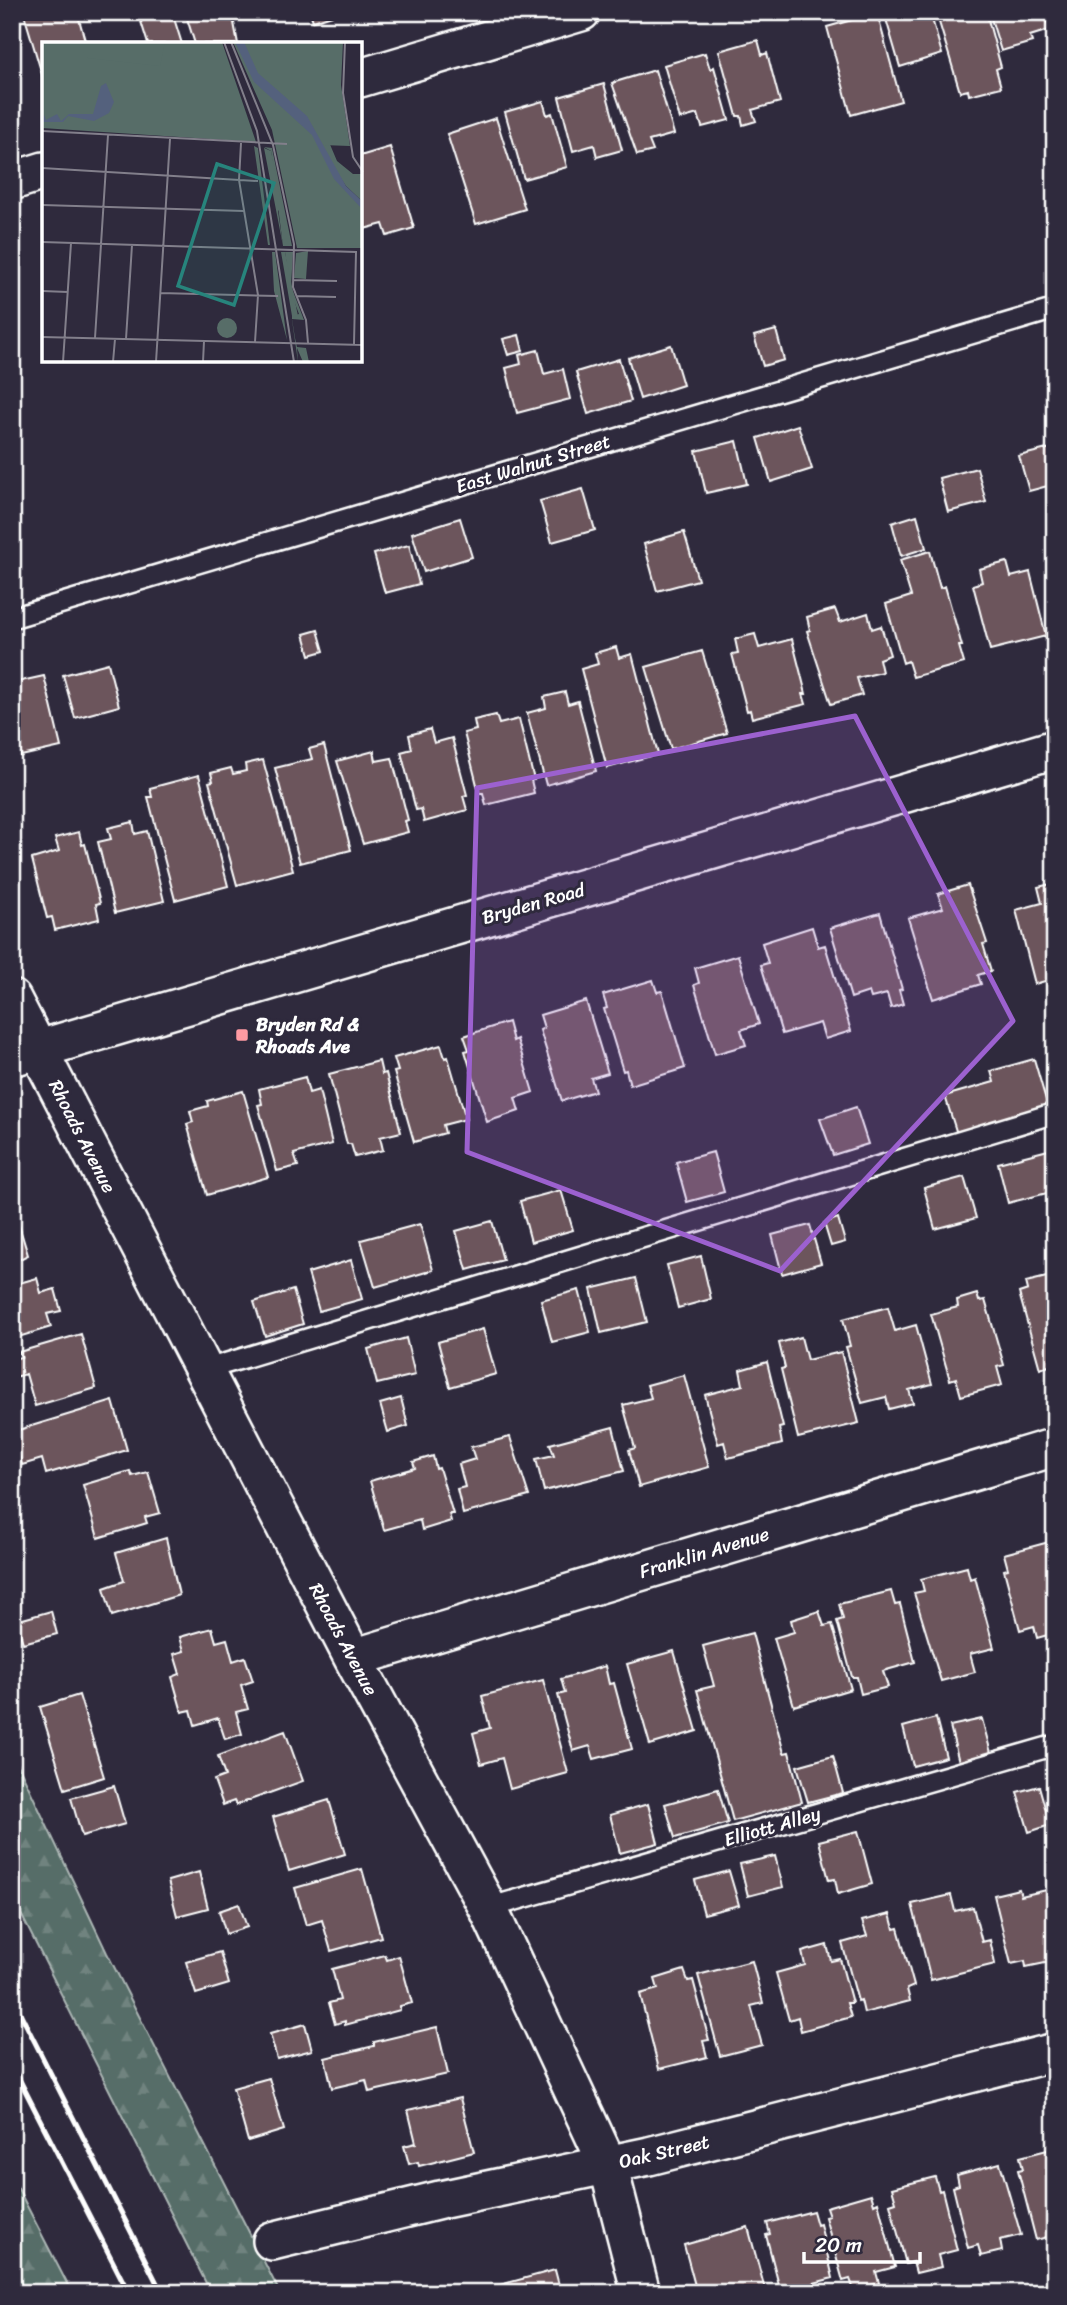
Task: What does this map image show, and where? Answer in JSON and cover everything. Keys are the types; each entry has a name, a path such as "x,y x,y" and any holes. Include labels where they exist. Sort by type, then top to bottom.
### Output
{"street":[{"path":"362,77 581,12"},
{"path":"12,181 42,172"},
{"name":"Bryden Road","path":"25,1054 1055,749"},
{"name":"Rhoads Avenue","path":"12,999 25,1054 204,1370 353,1658 488,1908 608,2165 641,2293"},
{"name":"Franklin Avenue","path":"353,1658 1055,1447"},
{"name":"Oak Street","path":"272,2241 608,2165 1055,2052"}],"lane":[{"name":"East Walnut Street","path":"12,618 1055,309"},
{"path":"204,1370 1055,1113"},
{"name":"Elliott Alley","path":"488,1908 1055,1745"}],"highlighted area":[{"path":"855,716 1013,1021 780,1271 467,1152 477,788"}],"green space":[{"path":"12,1752 107,1953 280,2293 211,2293 12,1896"},
{"path":"12,2177 72,2293 12,2293"}],"building":[{"path":"77,12 85,42 42,42 42,74 24,14"},
{"path":"138,12 172,12 181,42 147,42"},
{"path":"185,12 232,12 238,42 194,42"},
{"path":"310,12 342,12 313,21"},
{"path":"887,12 930,12 942,54 900,67 886,19 889,18"},
{"path":"940,12 986,12 1001,67 996,69 1001,87 969,95 968,90 960,92 939,22 942,21"},
{"path":"989,12 1044,12 1049,30 1030,36 1032,42 1001,51"},
{"path":"877,13 901,101 851,115 827,27"},
{"path":"758,40 762,55 767,53 780,102 752,110 756,121 743,125 741,116 737,116 719,51"},
{"path":"705,53 710,69 714,67 729,120 702,127 698,114 680,119 664,65"},
{"path":"655,70 674,134 649,141 653,151 637,155 612,83"},
{"path":"604,84 622,150 597,157 594,145 573,151 559,97"},
{"path":"543,101 547,115 552,113 567,167 524,179 505,112"},
{"path":"496,118 525,209 476,224 447,134"},
{"path":"390,147 414,228 387,236 383,224 364,229 362,155"},
{"path":"776,330 784,360 763,366 754,336"},
{"path":"519,335 523,351 508,355 503,339"},
{"path":"671,345 683,385 640,399 628,358"},
{"path":"538,350 544,374 563,369 570,399 517,413 506,368 521,364 519,355"},
{"path":"619,359 631,401 588,414 576,372"},
{"path":"798,425 812,469 771,482 758,438"},
{"path":"737,441 747,484 706,493 696,451"},
{"path":"1055,447 1055,484 1029,491 1019,456"},
{"path":"977,468 986,502 948,512 939,478"},
{"path":"583,489 595,530 552,542 540,501"},
{"path":"917,515 926,548 901,556 892,523"},
{"path":"460,518 472,557 424,572 412,533"},
{"path":"684,532 698,580 657,591 644,544"},
{"path":"409,545 419,584 385,593 374,554"},
{"path":"930,551 940,588 945,586 962,646 959,646 964,663 913,677 908,661 903,663 886,604 911,596 900,560"},
{"path":"1007,562 1011,577 1030,572 1046,636 990,650 973,585 982,582 979,569"},
{"path":"835,609 840,622 868,613 872,629 881,626 890,655 879,659 882,672 857,678 862,695 831,704 807,631 810,630 807,617"},
{"path":"318,630 324,651 310,655 304,634"},
{"path":"755,634 759,648 792,639 806,694 803,694 806,704 752,718 750,710 747,711 732,654 738,653 735,639"},
{"path":"616,647 619,658 632,654 658,754 607,768 581,669 598,664 595,653"},
{"path":"702,651 727,733 671,749 646,667"},
{"path":"108,663 119,706 75,718 63,675"},
{"path":"44,676 61,747 21,756 12,718 12,683"},
{"path":"565,692 568,704 578,701 596,771 546,785 527,713 546,708 544,697"},
{"path":"496,715 499,724 519,719 534,780 531,780 534,793 486,805 483,793 479,793 464,733 476,730 474,720"},
{"path":"430,729 434,743 452,738 467,795 463,796 467,810 424,822 421,809 416,810 401,752 412,749 409,735"},
{"path":"324,745 351,850 300,863 275,768 312,759 309,749"},
{"path":"374,751 376,761 392,758 408,820 405,821 408,832 363,844 337,761"},
{"path":"263,760 293,870 237,885 209,782 213,781 211,773 231,768 233,774 246,771 245,764"},
{"path":"199,775 228,886 175,900 148,797 152,797 150,788"},
{"path":"133,822 135,834 147,831 164,901 115,913 98,842 111,839 108,828"},
{"path":"79,832 82,845 85,844 100,903 96,904 99,919 55,930 52,917 47,918 32,859 59,851 55,838"},
{"path":"1055,883 1055,978 1035,984 1016,910 1042,903 1038,887"},
{"path":"968,885 987,943 983,944 991,971 978,975 981,984 933,999 908,918 943,908 938,894"},
{"path":"880,913 902,989 899,990 903,1004 891,1008 887,994 871,998 869,992 851,998 830,928"},
{"path":"812,927 818,947 825,945 851,1031 825,1039 820,1023 782,1034 761,965 768,963 762,943"},
{"path":"738,955 759,1024 741,1030 746,1045 715,1054 694,985 699,983 695,968"},
{"path":"653,980 657,992 662,991 685,1068 630,1085 604,1009 607,1008 603,995"},
{"path":"586,1001 608,1073 591,1078 595,1091 562,1101 540,1030 544,1028 540,1015"},
{"path":"508,1022 513,1041 517,1039 533,1092 515,1098 519,1111 487,1122 465,1051 469,1050 464,1036"},
{"path":"441,1045 445,1058 448,1057 466,1119 443,1125 445,1133 414,1142 394,1072 398,1071 394,1058"},
{"path":"1034,1059 1048,1107 957,1134 945,1096 994,1082 991,1071"},
{"path":"379,1061 382,1074 386,1073 401,1132 380,1137 383,1150 355,1157 351,1144 347,1144 329,1074"},
{"path":"305,1077 309,1093 319,1090 332,1144 294,1154 298,1166 277,1171 258,1105 262,1104 259,1089"},
{"path":"243,1091 268,1177 207,1195 187,1124 193,1122 190,1111 208,1106 207,1101"},
{"path":"856,1107 868,1144 833,1155 820,1119"},
{"path":"1052,1149 1055,1191 1008,1203 998,1163"},
{"path":"713,1152 724,1192 687,1202 676,1162"},
{"path":"964,1177 976,1218 935,1229 924,1188"},
{"path":"561,1190 573,1230 531,1242 520,1201"},
{"path":"15,1212 28,1255 12,1263 12,1213"},
{"path":"838,1218 845,1242 831,1246 824,1223"},
{"path":"492,1221 503,1260 467,1270 456,1231"},
{"path":"420,1224 433,1270 375,1287 361,1240"},
{"path":"810,1225 821,1263 782,1274 772,1235"},
{"path":"701,1256 711,1299 678,1308 667,1265"},
{"path":"351,1260 362,1299 319,1311 308,1273"},
{"path":"1051,1276 1055,1285 1055,1364 1040,1369 1019,1293 1028,1290 1026,1282"},
{"path":"37,1278 41,1293 55,1289 61,1311 47,1314 51,1327 12,1339 12,1285"},
{"path":"636,1278 647,1322 601,1333 591,1289"},
{"path":"293,1290 303,1324 265,1336 254,1302"},
{"path":"579,1290 590,1332 552,1342 541,1300"},
{"path":"977,1294 979,1301 985,1300 1004,1365 997,1367 1002,1385 961,1396 956,1378 950,1380 931,1314 958,1307 957,1300"},
{"path":"888,1307 895,1331 916,1325 932,1384 909,1390 913,1403 889,1409 886,1397 862,1403 846,1347 850,1346 843,1319"},
{"path":"483,1329 496,1374 450,1387 438,1342"},
{"path":"81,1334 96,1388 35,1406 26,1374 15,1377 12,1359 21,1357 19,1352"},
{"path":"801,1337 807,1360 841,1352 859,1423 798,1438 781,1369 785,1368 779,1343"},
{"path":"406,1338 415,1375 377,1384 368,1349"},
{"path":"767,1362 783,1427 779,1428 782,1444 728,1458 724,1442 718,1444 705,1395 743,1385 740,1370"},
{"path":"684,1375 709,1467 639,1487 629,1450 635,1448 623,1405 651,1398 647,1385"},
{"path":"401,1398 408,1426 388,1432 380,1404"},
{"path":"113,1401 127,1450 46,1474 42,1459 22,1465 12,1432"},
{"path":"613,1427 624,1471 544,1491 536,1459 554,1455 550,1444"},
{"path":"510,1437 529,1496 463,1514 457,1489 465,1487 459,1464 475,1459 471,1447"},
{"path":"433,1456 453,1514 449,1514 451,1521 422,1530 420,1520 384,1530 370,1481 415,1468 413,1462"},
{"path":"130,1471 132,1476 148,1472 160,1513 145,1517 147,1523 98,1538 83,1485"},
{"path":"166,1538 179,1595 112,1616 104,1588 124,1581 116,1553"},
{"path":"1049,1542 1055,1563 1055,1633 1037,1638 1034,1626 1020,1630 1004,1570 1008,1569 1004,1554"},
{"path":"967,1567 970,1579 975,1577 994,1648 970,1654 975,1672 941,1681 914,1593 924,1591 921,1579"},
{"path":"891,1591 895,1605 900,1604 915,1662 883,1671 888,1687 861,1694 857,1677 852,1677 837,1621 843,1619 839,1604"},
{"path":"51,1611 57,1634 23,1643 16,1621"},
{"path":"819,1611 824,1626 832,1624 851,1689 794,1706 774,1638 794,1632 791,1620"},
{"path":"212,1628 216,1642 227,1639 233,1661 245,1657 253,1681 241,1685 248,1709 236,1712 242,1734 225,1739 218,1718 195,1725 191,1710 182,1712 172,1677 180,1674 174,1654 184,1651 180,1637"},
{"path":"752,1633 784,1753 789,1752 802,1802 733,1821 697,1690 714,1686 703,1646"},
{"path":"674,1651 697,1731 650,1745 627,1664"},
{"path":"605,1666 609,1684 614,1683 632,1749 594,1759 590,1746 573,1751 558,1695 565,1693 561,1679"},
{"path":"543,1680 568,1773 510,1789 502,1758 481,1764 473,1733 490,1728 482,1696"},
{"path":"79,1695 104,1777 65,1789 40,1707"},
{"path":"936,1718 946,1757 913,1766 903,1727"},
{"path":"982,1719 991,1753 959,1762 950,1726"},
{"path":"285,1731 303,1781 236,1805 234,1801 223,1805 214,1780 225,1776 218,1756"},
{"path":"833,1756 843,1793 808,1802 797,1766"},
{"path":"114,1786 125,1824 82,1836 71,1798"},
{"path":"1039,1786 1050,1825 1029,1832 1017,1792"},
{"path":"718,1789 728,1823 675,1838 665,1804"},
{"path":"329,1800 345,1854 289,1871 273,1817"},
{"path":"648,1804 658,1843 620,1853 610,1815"},
{"path":"858,1831 872,1884 838,1894 835,1879 829,1880 819,1841"},
{"path":"775,1856 783,1887 748,1896 740,1864"},
{"path":"362,1869 381,1937 331,1951 322,1920 306,1925 295,1888"},
{"path":"729,1871 739,1905 704,1914 695,1880"},
{"path":"199,1872 208,1908 177,1916 168,1881"},
{"path":"1055,1888 1055,1961 1026,1967 1025,1961 1011,1964 994,1895 1019,1889 1021,1896"},
{"path":"951,1895 955,1911 973,1907 982,1942 990,1940 995,1964 931,1980 912,1904"},
{"path":"239,1904 247,1927 226,1934 219,1911"},
{"path":"890,1914 894,1929 898,1928 914,1986 907,1989 910,2001 864,2013 861,2000 858,2001 842,1943 867,1936 862,1921"},
{"path":"827,1945 831,1961 840,1959 852,2003 847,2003 851,2017 801,2031 798,2017 789,2020 776,1973 805,1965 802,1952"},
{"path":"220,1952 229,1984 196,1994 186,1962"},
{"path":"385,1955 387,1960 399,1956 412,2003 400,2006 400,2010 345,2025 345,2021 335,2024 329,2003 340,2000 332,1969"},
{"path":"752,1961 763,2003 751,2006 762,2045 720,2056 698,1975"},
{"path":"684,1970 688,1981 693,1980 709,2040 703,2041 707,2057 659,2069 640,1994 658,1989 655,1979"},
{"path":"305,2024 312,2050 277,2059 270,2034"},
{"path":"437,2027 448,2074 369,2092 366,2080 332,2088 325,2058 374,2046 374,2042"},
{"path":"269,2078 284,2130 248,2141 233,2088"},
{"path":"460,2098 474,2152 419,2166 418,2162 409,2164 404,2146 416,2143 408,2110"},
{"path":"1055,2148 1055,2235 1036,2240 1018,2170 1023,2169 1020,2157"},
{"path":"1000,2163 1021,2235 1000,2240 1002,2251 981,2256 978,2245 968,2248 953,2187 959,2185 957,2175"},
{"path":"935,2177 939,2191 942,2190 957,2250 938,2255 941,2267 916,2273 913,2262 906,2264 890,2204 896,2202 892,2188"},
{"path":"871,2194 874,2204 878,2202 895,2267 876,2272 879,2283 854,2290 850,2279 843,2281 825,2217 829,2216 826,2207"},
{"path":"813,2211 817,2225 820,2224 833,2278 814,2283 817,2293 781,2293 766,2235 770,2234 767,2223"},
{"path":"748,2227 766,2293 697,2293 684,2245"},
{"path":"555,2270 561,2293 471,2293"}],"railway":[{"path":"12,1997 162,2293"},
{"path":"12,2065 129,2293"}],"place":[{"name":"Bryden Rd & Rhoads Ave","path":"242,1035"}]}
